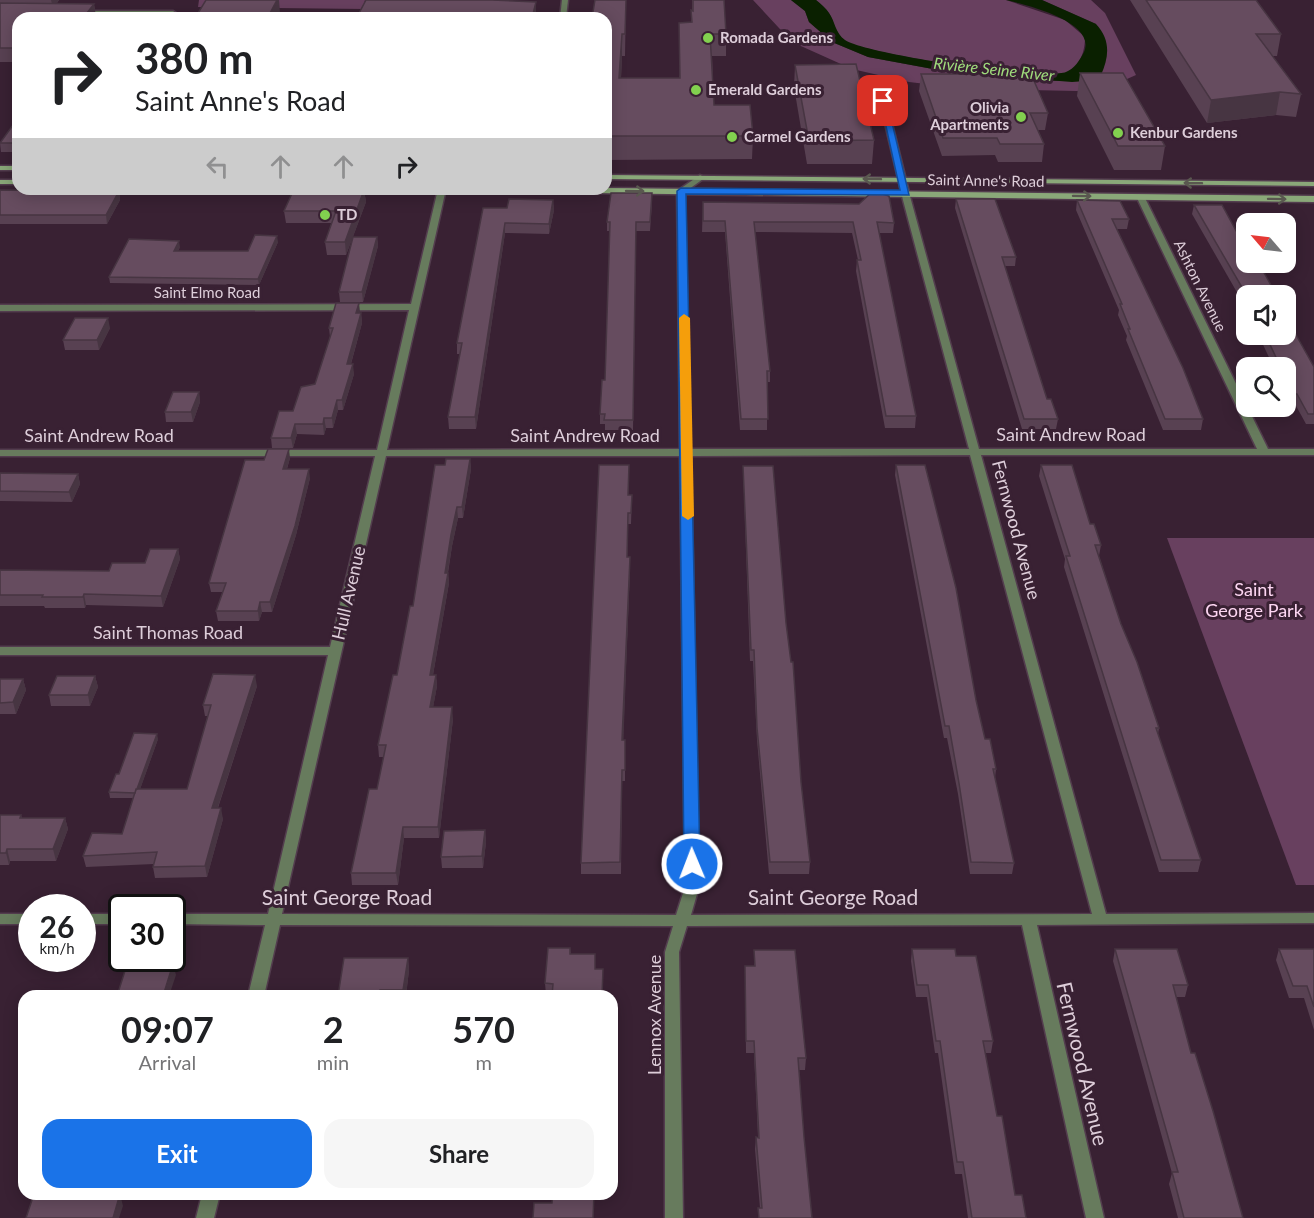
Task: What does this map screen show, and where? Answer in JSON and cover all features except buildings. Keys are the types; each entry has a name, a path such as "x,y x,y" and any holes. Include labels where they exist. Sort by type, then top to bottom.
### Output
{"main road":[{"name":"Saint Anne's Road","path":"612,177 1314,184"},
{"name":"Saint Anne's Road","path":"612,190 1314,199"}],"street":[{"path":"76,12 173,12"},
{"name":"Fernwood Avenue","path":"878,83 905,193 1100,918"},
{"path":"681,191 700,177"},
{"name":"Lennox Avenue","path":"674,1218 672,952 692,887 687,453 681,191"},
{"name":"Hull Avenue","path":"257,990 441,195"},
{"name":"Ashton Avenue","path":"1141,198 1264,452"},
{"name":"Saint Elmo Road","path":"0,308 415,307"},
{"name":"Saint Andrew Road","path":"0,453 1314,452"},
{"name":"Saint Thomas Road","path":"0,651 336,651"},
{"name":"Saint George Road","path":"186,919 1314,918"},
{"path":"0,919 18,919"},
{"name":"Fernwood Avenue","path":"1028,920 1095,1218"},
{"path":"205,1218 210,1200"}],"green space":[{"path":"199,0 365,0 363,9 198,7"},
{"path":"753,0 791,0 805,11 809,22 832,42 868,57 949,72 1053,81 1086,81 1096,24 1042,0 1091,0 1105,13 1136,75 1109,87 1077,91 969,89 909,82 852,69 792,42"},
{"path":"816,0 1006,0 1065,20 1085,37 1084,47 1079,61 1072,69 1068,72 1053,74 994,70 919,59 885,53 845,41 838,33 829,13"},
{"name":"Saint George Park","path":"1167,538 1314,538 1314,885 1296,885"}],"shaded area":[{"path":"791,0 816,0 828,11 842,37 859,46 918,59 992,70 1051,74 1066,72 1072,69 1084,52 1085,41 1080,32 1058,17 1006,0 1042,0 1096,24 1106,42 1106,62 1101,75 1086,81 1072,82 949,72 868,57 832,42 809,22 805,11"}],"slow traffic":[{"path":"684,318 688,516"}],"place":[{"name":"Romada Gardens","path":"708,38"},
{"name":"Emerald Gardens","path":"696,90"},
{"name":"Olivia Apartments","path":"1021,117"},
{"name":"Kenbur Gardens","path":"1118,133"},
{"name":"Carmel Gardens","path":"732,137"},
{"name":"TD","path":"325,215"}],"route":[{"path":"692,864 681,191 905,193 883,101"}],"water label":[{"name":"Rivière Seine River","path":"994,69"}]}
